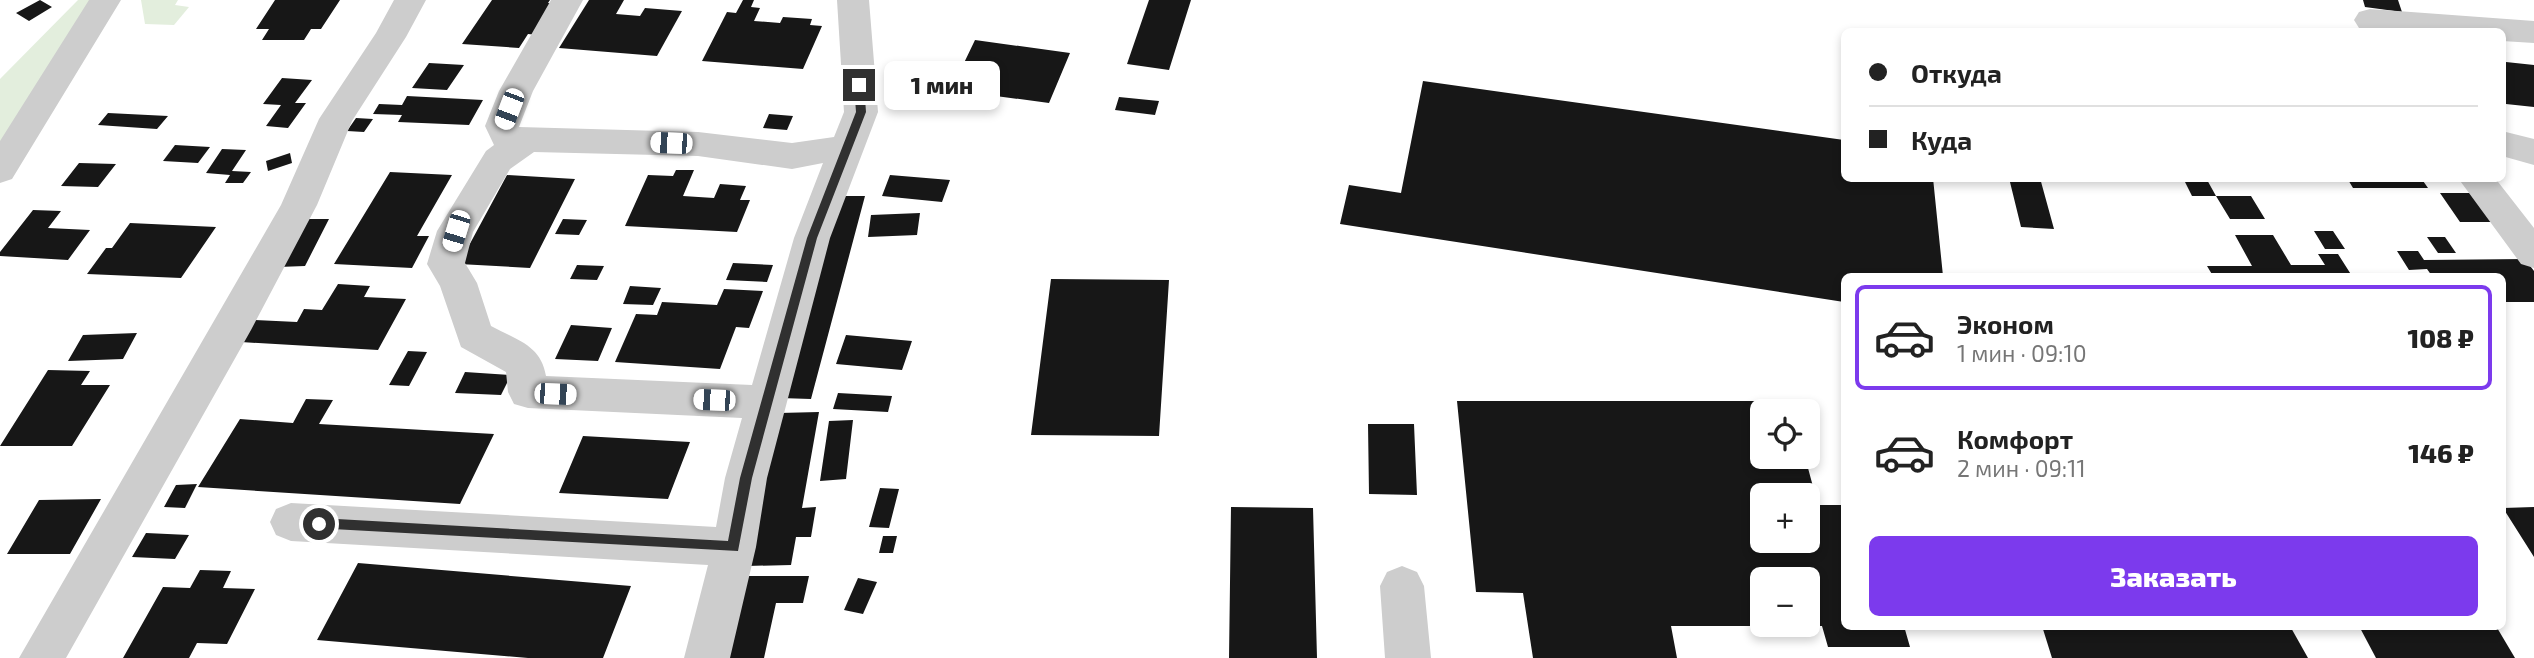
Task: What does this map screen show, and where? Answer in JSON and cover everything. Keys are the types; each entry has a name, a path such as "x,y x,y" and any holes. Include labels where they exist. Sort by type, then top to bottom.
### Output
{"street":[{"path":"0,170 104,0"},
{"path":"42,658 237,319 299,205 337,118 390,37 410,0"},
{"path":"567,0 516,91 502,126 508,139 698,144 792,156 847,147"},
{"path":"707,658 734,547 746,478 812,238 861,112 853,0"},
{"path":"2375,28 2370,20 2479,28"},
{"path":"2506,30 2534,32"},
{"path":"527,139 498,160 456,231 446,264 458,283 475,336 524,363 528,393 767,402"},
{"path":"2506,144 2534,152"},
{"path":"2479,182 2534,254"},
{"path":"291,522 734,547"},
{"path":"1402,586 1408,658"}],"green space":[{"path":"78,0 96,0 0,153 0,79"},
{"path":"141,0 178,0 175,5 189,7 174,25 145,24"}],"building":[{"path":"40,0 52,7 29,21 16,13"},
{"path":"275,0 340,0 321,29 311,29 304,40 262,40 269,29 256,29"},
{"path":"492,0 550,0 548,3 557,4 538,35 528,34 519,48 462,44"},
{"path":"589,0 624,0 616,14 640,16 645,8 682,11 657,56 559,48"},
{"path":"743,0 754,0 751,7 760,8 754,21 780,23 783,17 812,19 810,25 822,26 803,69 702,61 727,12 736,13"},
{"path":"1149,0 1191,0 1169,70 1127,64"},
{"path":"2363,0 2398,0 2402,12 2365,7"},
{"path":"975,40 1070,53 1049,103 951,90"},
{"path":"2506,62 2534,65 2534,107 2506,104"},
{"path":"429,63 464,65 447,90 412,88"},
{"path":"282,78 312,80 295,103 306,103 288,128 266,126 281,105 263,104"},
{"path":"1423,81 1841,140 1841,182 1933,182 1943,273 1841,273 1841,302 1340,224 1349,185 1401,193"},
{"path":"407,96 483,100 469,125 398,122 402,115 373,114 379,104 402,105"},
{"path":"1119,97 1159,101 1155,115 1115,110"},
{"path":"108,113 168,116 157,129 98,125"},
{"path":"769,114 793,116 787,130 763,128"},
{"path":"356,118 373,119 364,132 347,131"},
{"path":"175,145 210,147 198,163 163,161"},
{"path":"222,149 246,150 232,171 251,172 243,183 225,183 230,175 206,173"},
{"path":"290,153 292,163 268,171 266,161"},
{"path":"79,163 116,164 98,187 61,186"},
{"path":"676,170 694,170 683,196 714,198 720,184 746,186 740,200 750,200 737,232 625,226 648,175 673,176"},
{"path":"390,172 452,175 417,236 429,236 412,268 334,264"},
{"path":"507,175 575,179 530,268 459,264"},
{"path":"890,175 950,180 942,202 882,196"},
{"path":"2010,182 2041,182 2054,229 2021,227"},
{"path":"2185,182 2208,182 2216,196 2192,196"},
{"path":"2349,182 2424,182 2428,188 2353,188"},
{"path":"2440,193 2476,193 2496,222 2460,222"},
{"path":"837,196 865,196 811,399 780,398"},
{"path":"2216,196 2251,196 2265,219 2230,219"},
{"path":"33,210 61,211 48,228 90,230 68,260 0,256 0,252"},
{"path":"920,213 917,235 868,237 871,215"},
{"path":"303,219 329,219 305,266 278,267"},
{"path":"563,219 587,220 579,235 555,234"},
{"path":"130,223 216,227 181,278 87,274 106,248 112,248"},
{"path":"2314,231 2333,231 2345,249 2325,249"},
{"path":"2235,235 2273,235 2291,265 2325,265 2318,254 2338,254 2350,273 2211,273 2207,266 2252,266"},
{"path":"2427,237 2445,237 2456,253 2438,253"},
{"path":"2397,251 2418,251 2424,260 2525,259 2534,271 2534,302 2506,302 2506,273 2430,273 2427,269 2409,270"},
{"path":"733,263 773,265 767,282 726,280"},
{"path":"577,265 604,266 597,280 570,279"},
{"path":"1051,279 1169,280 1159,436 1031,435"},
{"path":"338,284 370,286 364,297 406,299 378,350 241,342 255,320 297,322 304,309 322,310"},
{"path":"630,286 661,288 653,305 623,304"},
{"path":"724,289 763,291 749,328 736,327 720,369 615,362 636,314 657,315 662,302 717,305"},
{"path":"571,325 612,328 598,361 555,359"},
{"path":"137,333 123,359 68,361 83,335"},
{"path":"846,335 912,341 902,370 836,364"},
{"path":"408,351 427,352 409,386 389,385"},
{"path":"48,370 90,371 81,385 110,385 72,446 0,446"},
{"path":"465,372 511,375 501,395 455,393"},
{"path":"838,393 892,396 888,412 833,409"},
{"path":"306,399 333,400 319,424 494,434 460,504 198,487 240,419 293,423"},
{"path":"1457,401 1750,401 1750,469 1808,469 1812,483 1750,483 1750,553 1820,553 1820,505 1841,505 1841,630 1905,630 1910,647 1828,647 1820,626 1820,567 1750,567 1750,626 1671,626 1677,658 1533,658 1523,593 1476,592"},
{"path":"819,412 802,508 816,507 811,537 796,537 791,565 747,566 779,413"},
{"path":"853,420 846,479 820,481 829,421"},
{"path":"1368,424 1414,424 1417,495 1369,494"},
{"path":"583,436 690,442 668,499 559,493"},
{"path":"197,484 185,508 164,507 176,485"},
{"path":"880,488 899,489 889,528 869,527"},
{"path":"101,499 70,554 7,554 39,500"},
{"path":"1231,507 1313,508 1317,658 1229,658"},
{"path":"2534,507 2534,557 2506,513 2506,508"},
{"path":"146,533 189,535 175,559 132,557"},
{"path":"883,536 897,536 893,553 879,553"},
{"path":"358,563 631,586 603,658 528,658 317,640"},
{"path":"200,570 231,571 223,588 255,589 227,644 197,643 189,658 123,658 163,587 190,588"},
{"path":"747,576 809,576 803,603 776,603 764,658 728,658"},
{"path":"858,578 877,582 863,614 844,610"},
{"path":"2043,630 2292,630 2308,658 2052,658"},
{"path":"2361,630 2498,630 2515,658 2376,658"}],"route":[{"path":"319,524 734,547 746,478 812,238 861,112 859,85"}]}
